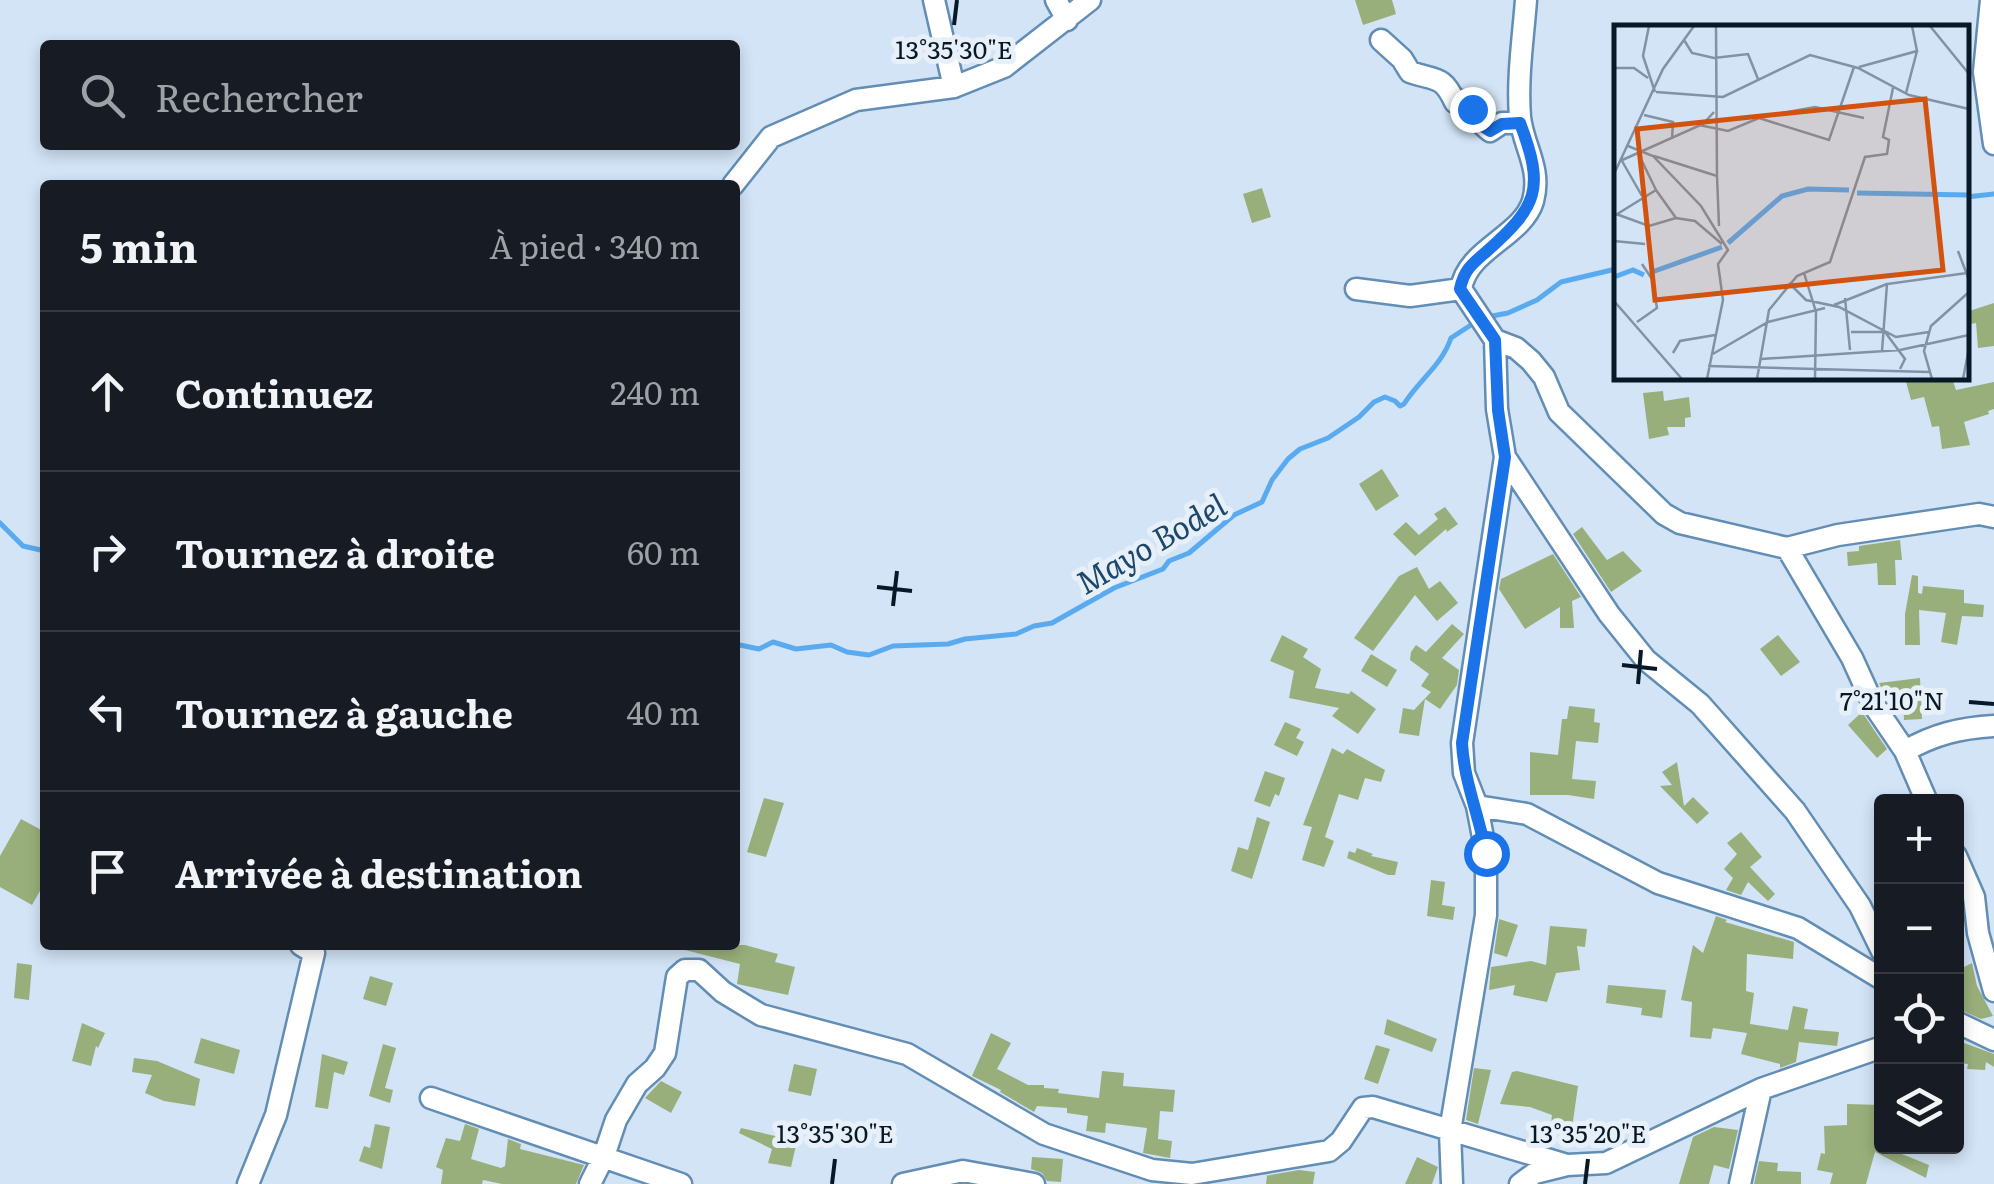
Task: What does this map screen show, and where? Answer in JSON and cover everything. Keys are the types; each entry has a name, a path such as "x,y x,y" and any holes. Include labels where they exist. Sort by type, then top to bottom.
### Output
{"street":[{"path":"934,0 954,87"},
{"path":"1056,0 1067,20"},
{"path":"738,180 771,137 856,100 954,87 1004,68 1090,0"},
{"path":"1526,0 1518,87 1520,123 1534,160 1532,202 1514,226 1463,272 1460,289 1486,326 1516,348 1544,377 1559,412 1664,514 1680,523 1786,548 1838,534 1979,514 1994,517"},
{"path":"1991,0 1984,72 1994,144"},
{"path":"1382,40 1410,72 1439,79 1448,86 1455,102 1462,101 1472,109 1479,124 1490,131 1502,124 1520,123"},
{"path":"1356,289 1410,296 1460,289"},
{"path":"1452,1184 1450,1131 1486,915 1486,853 1477,806 1464,773 1462,743 1505,457 1486,326"},
{"path":"1505,457 1609,614 1646,660 1700,704 1795,811 1860,906 1874,934"},
{"path":"1786,548 1852,658 1923,794"},
{"path":"1904,752 1930,737 1959,728 1994,726"},
{"path":"1477,806 1527,814 1658,883 1798,928 1874,974"},
{"path":"1964,874 1974,897 1978,933 1994,990"},
{"path":"248,1184 276,1116 314,953 309,950"},
{"path":"590,1184 616,1120 637,1084 665,1054 677,977 686,970 699,970 723,992 761,1015 907,1054 1044,1134 1145,1177 1192,1174 1329,1152 1362,1108 1388,1110 1567,1166"},
{"path":"1964,1025 1994,1020"},
{"path":"1964,1028 1994,1040"},
{"path":"1520,1184 1536,1173 1606,1163 1762,1090 1874,1049"},
{"path":"1740,1184 1762,1090"},
{"path":"431,1098 681,1184"},
{"path":"903,1184 963,1171 1034,1184"}],"building":[{"path":"1355,0 1392,0 1396,14 1363,25"},
{"path":"1262,188 1271,217 1252,223 1243,194"},
{"path":"1994,303 1994,346 1978,348 1976,323 1969,324 1969,311"},
{"path":"1906,380 1953,380 1956,390 1994,382 1994,409 1964,422 1970,445 1942,449 1939,426 1932,427 1924,397 1911,400"},
{"path":"1663,391 1664,401 1689,397 1691,417 1685,418 1685,427 1667,427 1669,435 1649,439 1643,393"},
{"path":"1382,469 1399,496 1376,511 1359,484"},
{"path":"1445,507 1458,524 1447,532 1446,529 1415,556 1393,534 1406,522 1419,535 1438,519 1434,514"},
{"path":"1582,527 1607,560 1623,551 1642,571 1611,592 1573,534"},
{"path":"1900,540 1902,560 1895,560 1896,585 1878,585 1877,563 1848,566 1847,552 1859,551 1859,546"},
{"path":"1553,554 1581,597 1572,601 1574,628 1560,628 1560,607 1525,629 1499,589 1501,579"},
{"path":"1417,567 1429,589 1440,581 1458,603 1437,621 1415,595 1373,651 1354,638 1399,576"},
{"path":"1912,575 1918,576 1918,593 1922,594 1923,586 1964,590 1964,603 1984,605 1983,617 1962,616 1957,645 1941,642 1946,613 1919,610 1920,645 1905,645 1905,614"},
{"path":"1452,624 1464,634 1442,658 1459,670 1457,685 1440,709 1425,699 1419,736 1399,733 1403,708 1414,710 1431,692 1421,686 1429,674 1410,660 1411,652 1416,645 1426,652"},
{"path":"1282,635 1308,649 1303,657 1321,669 1315,688 1349,694 1351,691 1376,709 1358,734 1332,716 1339,708 1289,698 1294,671 1270,661"},
{"path":"1778,635 1800,662 1781,676 1760,649"},
{"path":"1371,654 1397,670 1387,687 1361,671"},
{"path":"1920,678 1922,719 1904,720 1903,698 1887,700 1879,683"},
{"path":"1569,706 1595,709 1594,722 1600,723 1598,743 1576,741 1572,779 1596,781 1594,799 1530,795 1530,752 1558,755 1562,719 1567,719"},
{"path":"1862,712 1887,749 1877,758 1848,725"},
{"path":"1285,722 1301,729 1296,738 1304,742 1297,756 1274,745"},
{"path":"1332,748 1343,754 1347,749 1385,770 1381,782 1365,778 1358,800 1339,794 1325,837 1334,841 1324,867 1302,860 1312,827 1303,825"},
{"path":"1677,762 1684,806 1693,797 1709,813 1697,824 1660,786 1672,785 1662,772"},
{"path":"1265,771 1285,778 1270,807 1254,801"},
{"path":"764,798 784,803 766,857 747,852"},
{"path":"1257,817 1270,822 1252,879 1231,871 1238,847 1248,850"},
{"path":"21,819 40,829 40,891 32,905 0,887 0,856"},
{"path":"1741,832 1762,857 1750,867 1775,894 1768,901 1748,882 1741,895 1726,890 1733,878 1724,869 1737,854 1727,843"},
{"path":"1357,848 1371,856 1398,862 1395,875 1347,858 1349,851 1355,853"},
{"path":"1431,880 1445,882 1442,905 1455,907 1453,920 1427,916"},
{"path":"1716,916 1794,942 1793,959 1747,954 1746,991 1754,993 1750,1024 1788,1030 1793,1006 1808,1009 1804,1029 1839,1032 1837,1046 1799,1042 1796,1062 1780,1068 1780,1064 1741,1054 1747,1033 1713,1028 1711,1039 1690,1037 1692,1002 1681,1000 1693,945 1703,953"},
{"path":"1499,919 1518,925 1507,957 1494,953"},
{"path":"1550,926 1587,929 1585,947 1577,946 1580,970 1556,973 1547,1002 1513,995 1515,985 1489,990 1491,967 1531,961 1546,965"},
{"path":"740,945 745,945 778,954 775,962 795,967 788,995 737,984 740,964 685,950 740,950"},
{"path":"17,963 32,965 29,1000 14,998"},
{"path":"1972,963 1977,986 1993,1016 1981,1019 1964,1012 1964,967"},
{"path":"370,976 393,983 386,1006 363,999"},
{"path":"1608,985 1666,990 1662,1018 1641,1015 1642,1008 1606,1003"},
{"path":"1387,1019 1437,1039 1432,1052 1384,1034"},
{"path":"82,1023 105,1033 96,1046 91,1066 72,1061"},
{"path":"991,1033 1011,1043 997,1069 1028,1085 1099,1098 1102,1071 1124,1073 1123,1086 1175,1090 1173,1112 1160,1111 1158,1139 1172,1141 1170,1158 1143,1153 1147,1128 1106,1123 1105,1133 1086,1131 1088,1116 1067,1113 1067,1108 1037,1106 1034,1112 972,1076"},
{"path":"201,1038 240,1050 234,1074 194,1063"},
{"path":"1964,1043 1994,1054 1994,1067 1986,1062 1985,1070 1967,1069 1968,1064 1964,1064"},
{"path":"383,1044 396,1048 385,1088 393,1090 390,1103 369,1096"},
{"path":"1376,1045 1390,1049 1378,1084 1364,1079"},
{"path":"322,1054 348,1062 344,1075 334,1072 328,1109 315,1107"},
{"path":"134,1058 157,1061 200,1079 195,1106 145,1093 152,1075 132,1072"},
{"path":"794,1064 817,1069 811,1096 788,1091"},
{"path":"1474,1068 1491,1070 1478,1124 1466,1120"},
{"path":"1512,1072 1578,1086 1572,1128 1551,1123 1552,1115 1530,1107 1500,1104"},
{"path":"661,1081 682,1092 671,1113 645,1098"},
{"path":"1847,1104 1874,1105 1874,1154 1866,1184 1830,1184 1833,1173 1817,1170 1821,1153 1825,1154 1824,1126 1847,1125"},
{"path":"375,1124 390,1127 382,1169 359,1161 364,1146 370,1148"},
{"path":"465,1124 479,1129 471,1159 505,1166 508,1139 521,1144 520,1149 584,1165 576,1184 502,1184 483,1180 482,1184 441,1184 443,1170 436,1167 446,1138 460,1141"},
{"path":"1714,1127 1738,1130 1729,1169 1714,1165 1709,1184 1679,1184 1693,1137"},
{"path":"741,1128 797,1141 791,1167 768,1163 772,1149 739,1133"},
{"path":"1879,1154 1902,1154 1929,1165 1926,1178"},
{"path":"1032,1157 1063,1159 1061,1182 1047,1181 1042,1173 1031,1169"},
{"path":"1417,1157 1438,1167 1432,1184 1405,1184"},
{"path":"1759,1161 1778,1163 1777,1171 1801,1172 1801,1184 1754,1184"},
{"path":"1299,1170 1315,1172 1313,1184 1266,1184 1265,1176"}],"waterway":[{"name":"Mayo Bodel","path":"1969,197 1994,194"},
{"name":"Mayo Bodel","path":"1487,317 1537,300 1561,282 1614,269"},
{"name":"Mayo Bodel","path":"740,645 759,649 773,642 796,649 831,645 869,655 893,646 948,644 1016,634 1052,623 1189,553 1234,515 1262,502 1272,480 1300,449 1328,438 1374,402 1385,397 1400,406 1404,404 1442,356 1451,338 1477,321"},
{"name":"Mayo Bodel","path":"0,523 23,546 40,550"}],"route":[{"path":"1472,109 1479,124 1490,131 1502,124 1520,123 1534,160 1532,202 1514,226 1463,272 1460,289 1495,340 1505,457 1462,743 1464,773 1477,806 1486,853"}]}
